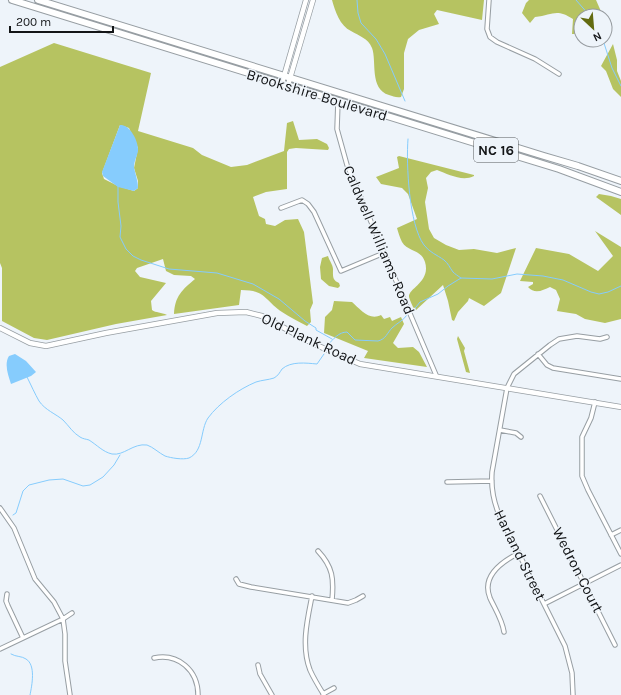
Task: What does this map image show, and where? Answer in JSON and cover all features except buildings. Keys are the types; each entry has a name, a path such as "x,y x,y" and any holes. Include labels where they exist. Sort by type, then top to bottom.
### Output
{"highway":[{"name":"Brookshire Boulevard","path":"12,0 559,169 621,192"},
{"name":"Brookshire Boulevard","path":"38,0 578,166 621,181"},
{"path":"139,40 188,51 196,49"},
{"path":"194,56 198,54 237,62"},
{"path":"305,90 315,90 333,96 337,92"},
{"path":"338,101 343,100 362,106 395,110"}],"street":[{"path":"285,84 306,0"},
{"path":"287,77 313,0"},
{"path":"489,0 487,29 490,37 497,42 535,59 560,74"},
{"name":"Caldwell Williams Road","path":"338,101 336,126 341,148 436,375"},
{"path":"281,208 302,200 308,204 314,212 341,271 384,253"},
{"name":"Old Plank Road","path":"0,328 30,343 50,346 106,333 217,313 246,312 262,316 314,344 360,364 436,375 621,407"},
{"name":"Harland Street","path":"573,695 572,672 562,639 496,506 492,481 507,388 510,379 514,374 550,345 567,337 577,336 600,339 607,337"},
{"path":"538,354 553,368 621,379"},
{"path":"595,402 592,418 582,437 582,476 621,554"},
{"path":"500,430 516,433 521,437"},
{"path":"447,482 492,481"},
{"name":"Wedron Court","path":"540,496 615,645"},
{"path":"0,508 14,528 35,579 54,602 63,619 65,634 65,661 70,695"},
{"path":"611,535 621,530"},
{"path":"318,551 331,571 334,583 332,600"},
{"path":"504,632 501,621 489,596 488,584 498,566 519,553"},
{"path":"544,604 621,565"},
{"path":"236,579 239,584 251,587 332,600 348,602 363,596"},
{"path":"7,594 6,601 23,638"},
{"path":"312,596 306,628 306,655 311,672 323,694 334,688"},
{"path":"0,649 63,619 72,613"},
{"path":"154,658 170,657 186,666 197,684 198,695"},
{"path":"258,665 260,674 272,695"}],"green space":[{"path":"332,0 484,0 482,20 437,10 434,14 439,24 419,30 408,39 404,53 404,89 401,97 398,97 383,92 379,87 376,81 372,48 366,40 344,26 336,13"},
{"path":"529,0 596,0 600,8 573,8 573,19 562,14 554,13 535,17 530,23 522,13 526,3"},
{"path":"54,43 151,73 138,131 193,148 202,155 231,167 247,165 284,151 287,123 293,121 299,140 317,139 327,144 329,148 328,150 289,149 287,152 287,189 266,192 253,197 259,216 265,219 266,224 275,226 285,220 298,219 304,232 313,303 310,310 311,322 307,326 276,308 264,296 249,290 241,290 239,305 174,314 176,302 180,294 195,279 191,276 174,275 166,271 163,259 137,268 135,271 140,277 166,283 151,301 152,310 167,315 116,324 47,340 34,338 2,321 2,268 0,263 0,67","holes":["120,125 129,128 138,148 134,168 138,181 138,188 134,191 118,186 104,179 102,173"]},
{"path":"613,44 617,60 617,71 621,81 621,97 613,89 606,71 601,66 611,48 613,48"},
{"path":"399,156 474,175 469,178 460,178 437,170 431,172 426,178 428,188 425,202 429,229 434,238 459,250 474,249 497,253 516,248 501,293 484,306 469,298 458,312 454,321 452,320 443,285 415,311 409,299 412,291 425,275 425,262 421,255 405,245 401,240 397,228 417,219 408,194 402,188 381,184 376,177 399,168 397,157"},
{"path":"599,194 621,199 621,215 596,197"},
{"path":"595,231 621,247 621,319 605,323 585,319 576,314 557,311 560,299 556,290 550,287 539,291 533,291 528,287 533,284 533,282 520,281 536,248 569,254 598,271 613,256"},
{"path":"328,256 333,267 333,278 339,283 340,286 338,288 329,286 321,279 320,267 322,258"},
{"path":"334,301 352,302 369,315 381,315 384,319 390,317 392,321 401,317 404,324 393,343 398,348 413,347 419,352 427,367 364,358 368,351 324,333 325,317 332,310"},
{"path":"458,336 465,348 464,351 470,373 466,372 457,339"}],"water":[{"path":"120,125 124,125 130,130 138,147 134,167 138,188 134,191 118,187 103,176 102,172"},
{"path":"15,354 26,361 36,372 31,376 11,384 7,370 7,362 9,356"}],"waterway":[{"path":"357,0 358,13 361,23 376,39 385,54 405,101"},
{"path":"576,0 583,8"},
{"path":"606,48 612,68 621,86"},
{"path":"408,139 408,178 412,209 419,236 424,245 431,252 445,261 453,272 461,278"},
{"path":"118,186 121,226 120,237 126,249 133,256 169,269 217,273 253,284 279,299 305,321 316,328 316,330 332,339"},
{"path":"412,312 420,302 438,294 461,278 492,279 517,274 543,276 563,280 599,294 621,286"},
{"path":"328,345 334,338 344,332 347,332 355,340 381,340 407,315"},
{"path":"27,377 39,401 44,407 63,420 82,438 89,440 106,452 116,454 137,446 147,445 165,456 184,459 194,455 208,418 230,397 243,388 256,382 274,378 286,366 299,363 317,364 324,354"},
{"path":"13,515 16,513 23,491 29,485 49,480 63,479 83,486 90,485 103,477 114,465 120,455"},
{"path":"11,654 24,658 31,666 32,686 30,695"}]}
